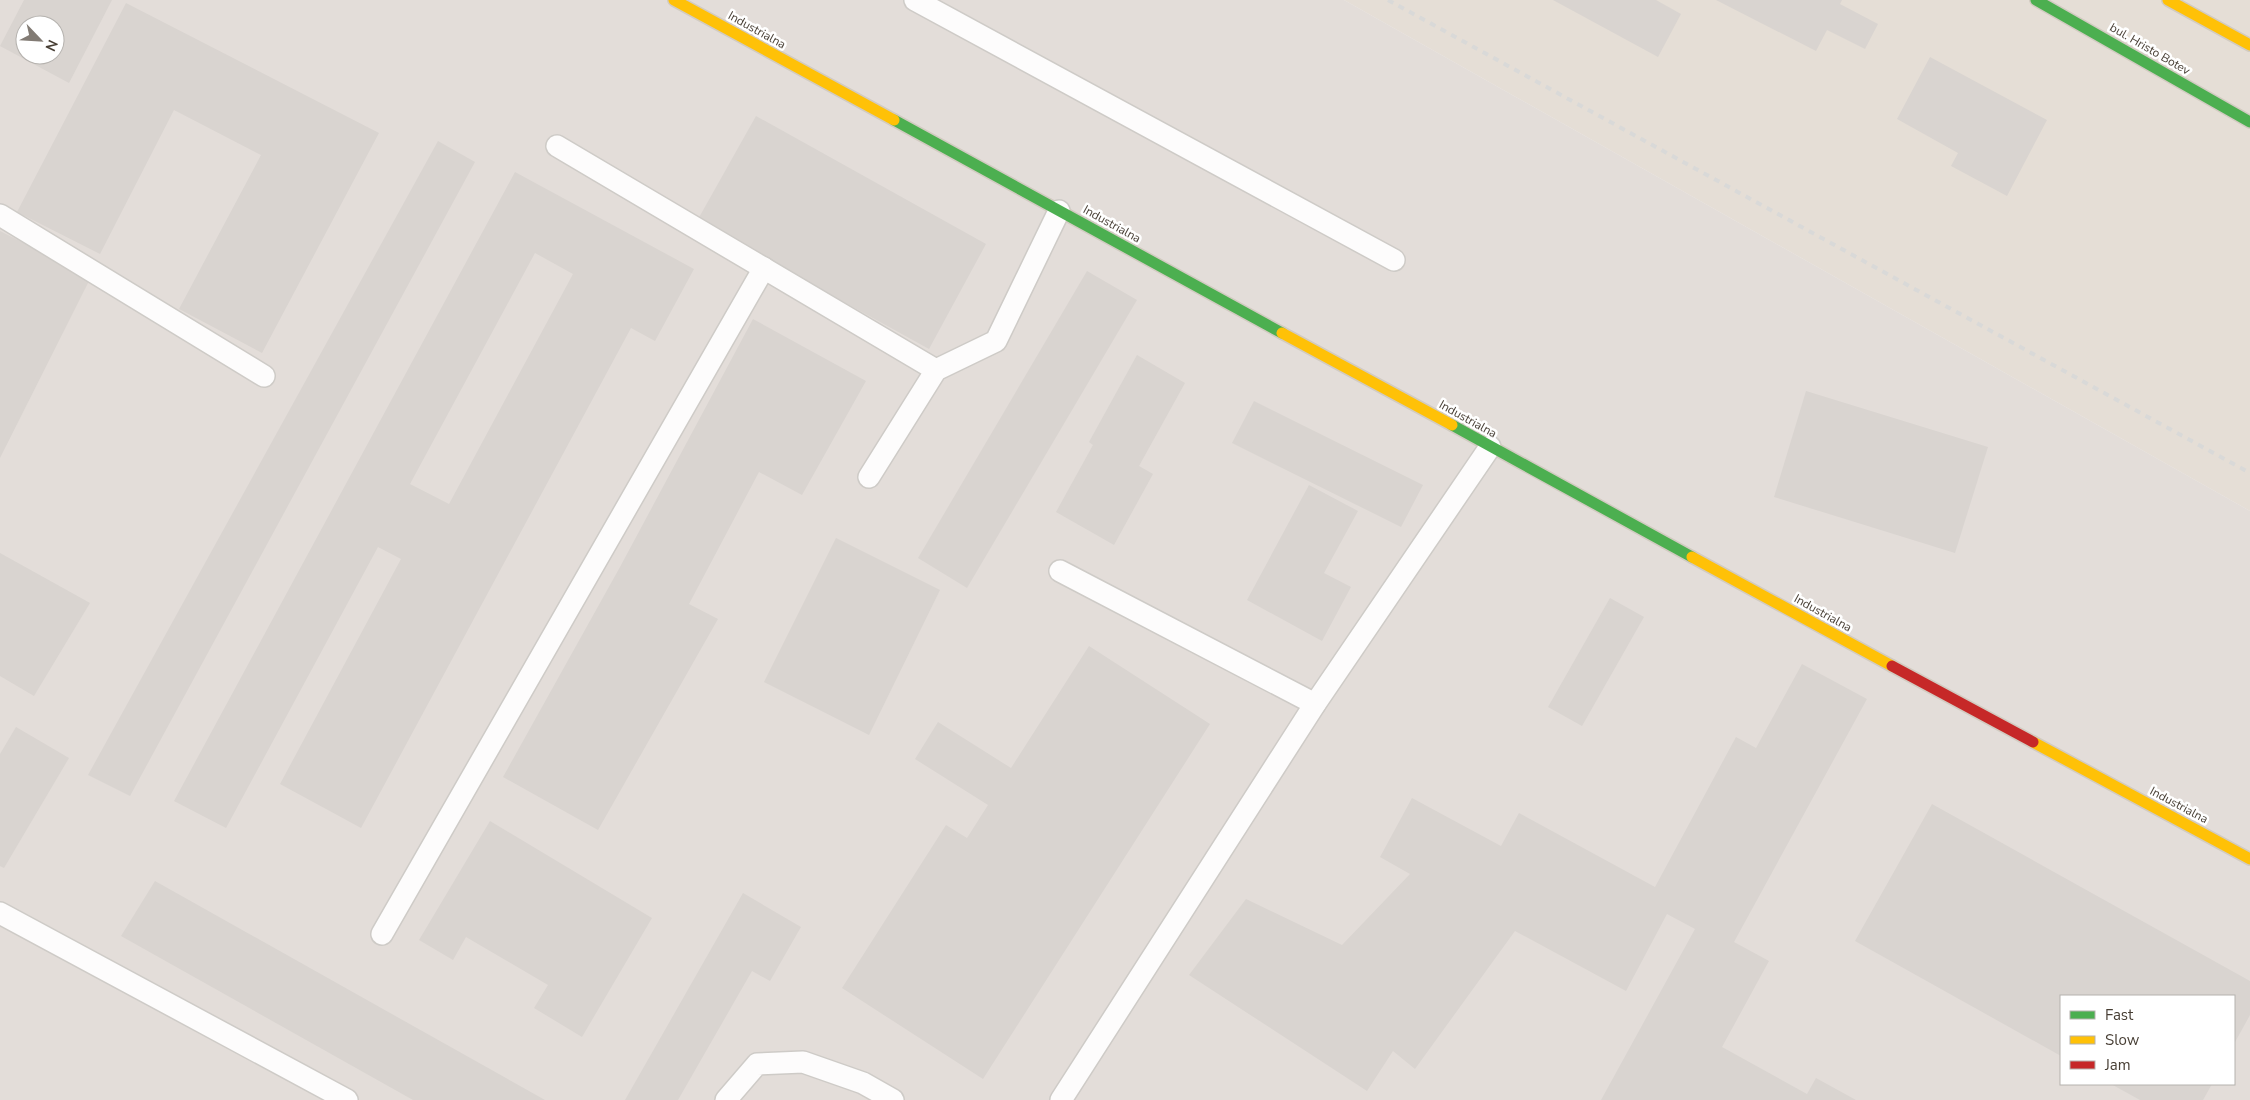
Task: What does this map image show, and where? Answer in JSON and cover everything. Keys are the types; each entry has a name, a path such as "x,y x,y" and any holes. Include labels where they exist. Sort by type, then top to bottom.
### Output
{"street":[{"name":"Industrialna","path":"674,0 1932,688 2250,859"},
{"name":"bul. Hristo Botev","path":"2036,0 2250,122"},
{"path":"2168,0 2250,45"}],"lane":[{"path":"915,0 1394,260"},
{"path":"557,146 936,370"},
{"path":"869,477 936,370 996,340 1059,211"},
{"path":"0,215 264,376"},
{"path":"382,934 764,268"},
{"path":"1061,1100 1315,704 1490,447"},
{"path":"1060,570 1315,704"},
{"path":"0,913 347,1100"},
{"path":"726,1100 758,1064 803,1062 863,1083 893,1100"}],"shaded area":[{"path":"0,0 1344,0 2250,511 2250,1100 0,1100"},
{"path":"1344,0 2250,0 2250,511"}],"building":[{"path":"24,0 112,0 69,83 35,65 65,65 65,15 16,15"},
{"path":"1553,0 1656,0 1681,14 1658,57"},
{"path":"1716,0 1842,0 1840,4 1878,24 1865,49 1827,30 1816,51"},
{"path":"126,3 379,133 262,353 179,309 261,155 174,110 100,254 17,212"},
{"path":"15,17 15,54 0,46"},
{"path":"1930,57 2047,120 2007,196 1951,166 1958,153 1897,119"},
{"path":"756,116 986,244 929,349 697,221"},
{"path":"438,141 475,162 130,796 88,775"},
{"path":"515,172 694,269 655,341 631,328 361,828 280,784 401,559 378,547 226,828 174,801","holes":["535,253 573,274 449,504 410,484"]},
{"path":"0,231 91,277 0,458"},
{"path":"1087,271 1137,300 967,588 918,558"},
{"path":"753,319 866,381 802,495 759,472 689,604 718,619 598,830 503,777 620,567"},
{"path":"1137,355 1185,383 1139,466 1153,474 1114,545 1056,512 1093,445 1089,442"},
{"path":"1806,391 1988,447 1955,553 1774,497"},
{"path":"1254,401 1423,485 1401,527 1232,443"},
{"path":"1309,485 1358,511 1324,573 1351,587 1322,641 1247,600"},
{"path":"836,538 940,590 869,735 764,682"},
{"path":"0,553 90,603 34,696 0,676"},
{"path":"1610,598 1644,617 1582,726 1548,707"},
{"path":"1089,646 1210,724 983,1079 842,988 946,825 967,838 988,805 915,759 938,722 1011,768"},
{"path":"1802,664 1867,699 1734,942 1769,961 1722,1047 1807,1094 1816,1078 1856,1100 1601,1100 1695,929 1667,914 1626,991 1515,931 1415,1069 1393,1051 1367,1091 1189,975 1246,899 1342,945 1410,874 1380,857 1412,798 1501,846 1519,813 1655,887 1736,737 1756,748"},
{"path":"16,727 69,758 4,868 0,866 0,754"},
{"path":"1932,804 2250,981 2250,1015 2235,1042 2235,995 2060,995 2060,1055 1855,941"},
{"path":"490,821 652,918 582,1037 534,1008 548,985 466,937 453,960 419,940"},
{"path":"155,881 545,1100 413,1100 121,936"},
{"path":"743,893 801,927 770,981 752,971 678,1100 625,1100"},
{"path":"2113,1085 2211,1085 2203,1100 2140,1100"}],"railway":[{"path":"1388,0 2250,473"}],"traffic: fast":[{"path":"2036,0 2250,122"},
{"path":"894,120 1282,333"},
{"path":"1452,425 1692,557"}],"traffic: slow":[{"path":"674,0 894,120"},
{"path":"2168,0 2250,45"},
{"path":"1282,333 1452,425"},
{"path":"1692,557 1892,666"},
{"path":"2033,742 2250,859"}],"traffic: jam":[{"path":"1892,666 2033,742"}]}
